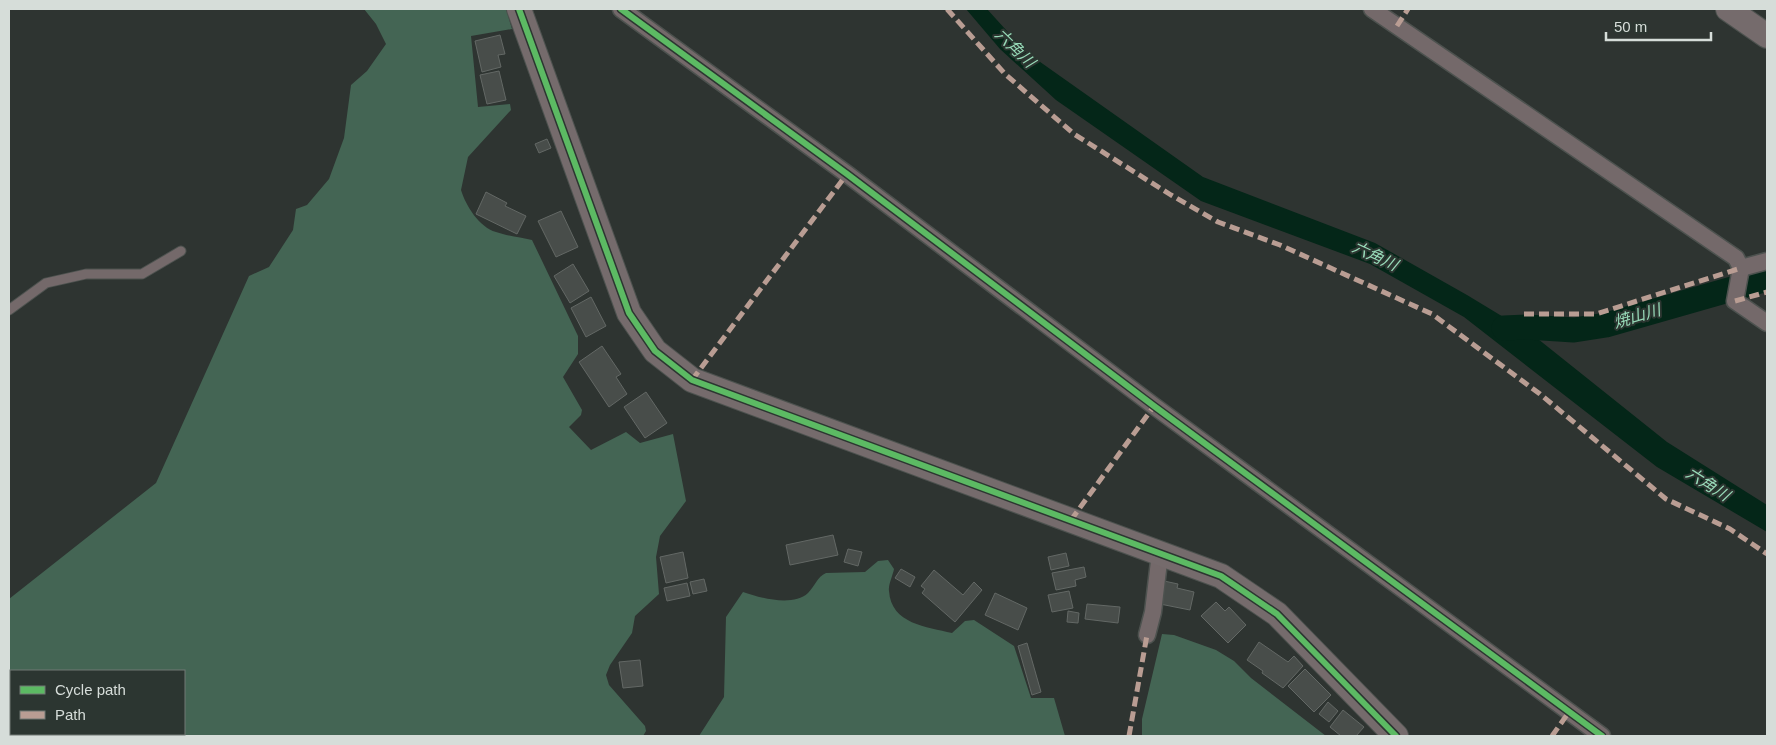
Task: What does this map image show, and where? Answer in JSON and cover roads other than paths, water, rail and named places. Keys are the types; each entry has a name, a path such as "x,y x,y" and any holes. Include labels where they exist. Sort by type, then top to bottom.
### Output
{"street":[{"path":"519,9 629,313 655,351 692,380 1221,576 1277,614 1396,736"},
{"path":"621,9 848,174 1154,406 1602,736"},
{"path":"1372,9 1736,258 1741,268 1735,301 1767,323"},
{"path":"1728,9 1767,36"},
{"path":"1741,268 1767,261"},
{"path":"1147,635 1153,612 1160,554"}],"lane":[{"path":"9,310 46,283 86,274 142,274 182,251"}],"water":[{"name":"六角川","path":"966,9 987,9 1026,52 1203,177 1375,243 1533,335 1667,442 1767,505 1767,532 1657,467 1464,317 1370,264 1201,201 1056,100 1000,49"}],"waterway":[{"name":"焼山川","path":"1504,328 1527,327 1574,330 1606,325 1767,279"}]}
